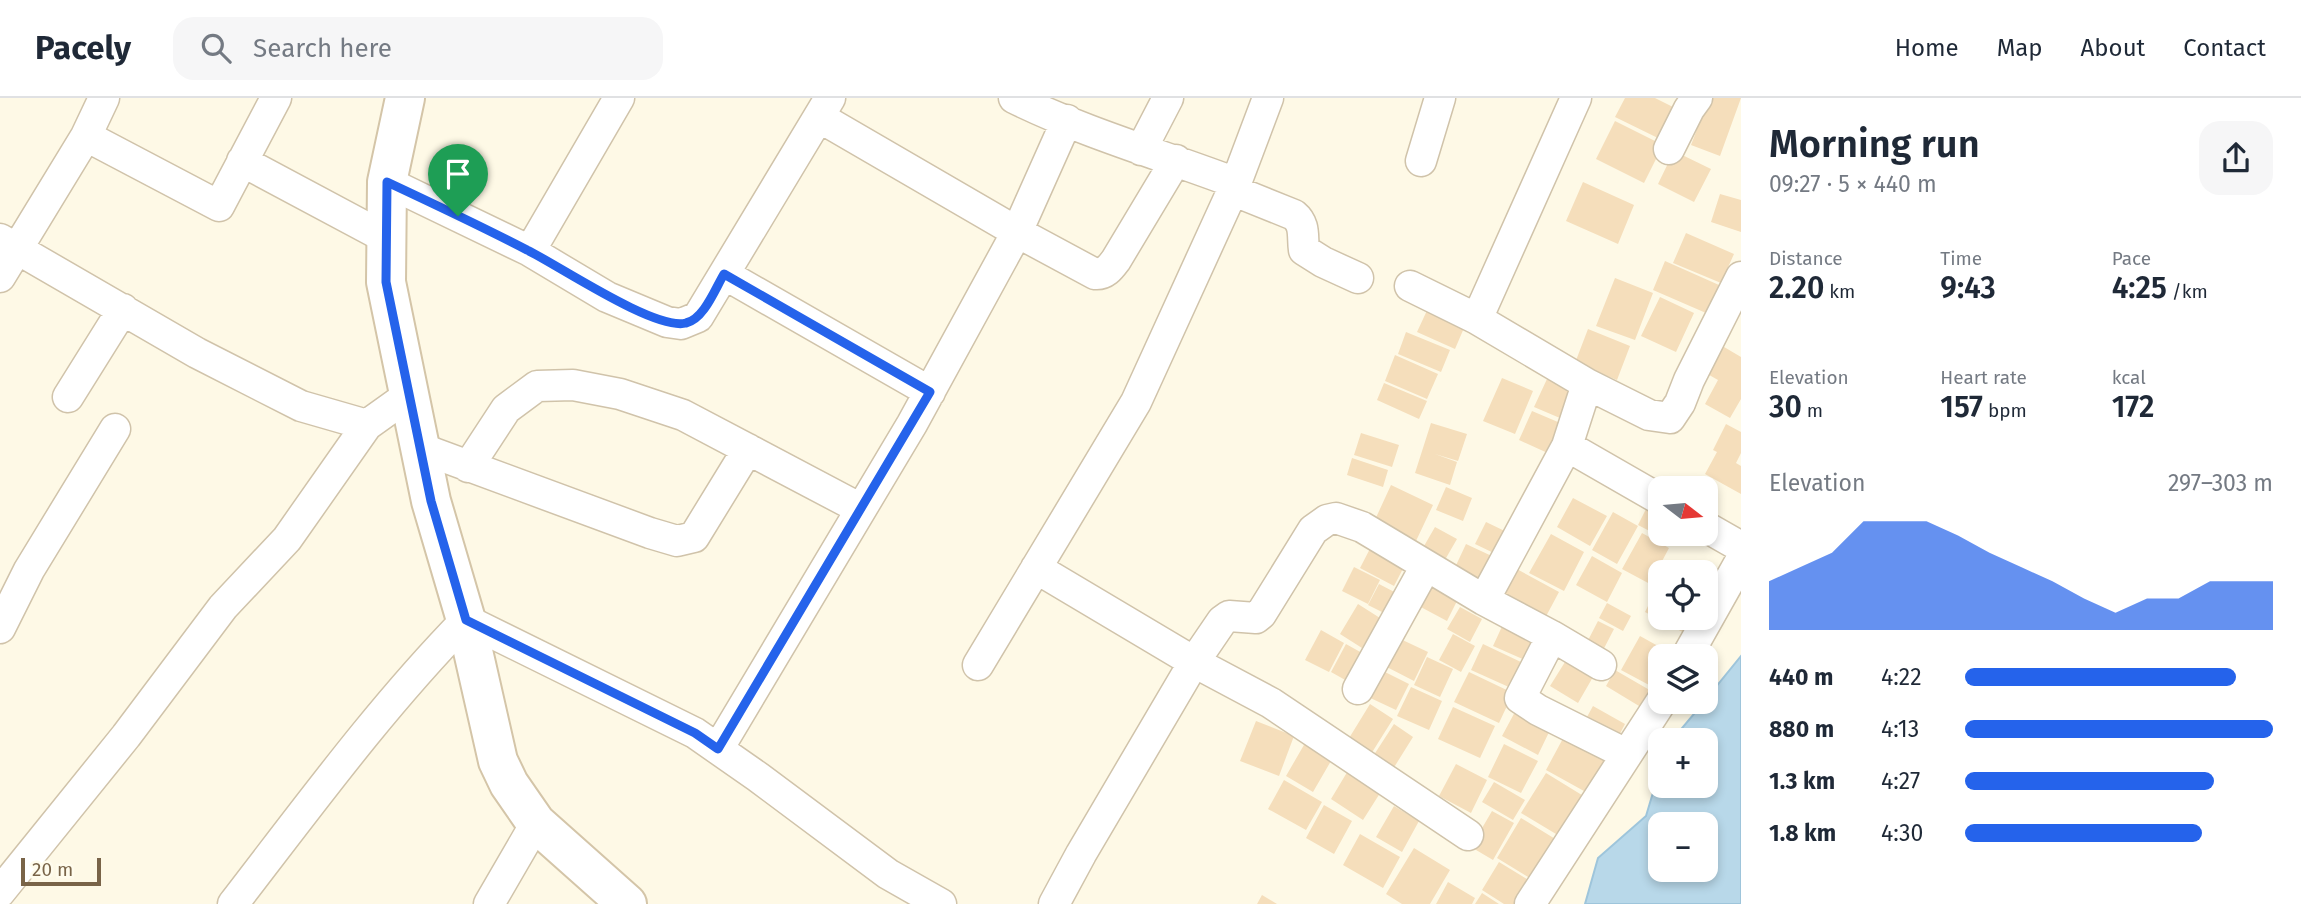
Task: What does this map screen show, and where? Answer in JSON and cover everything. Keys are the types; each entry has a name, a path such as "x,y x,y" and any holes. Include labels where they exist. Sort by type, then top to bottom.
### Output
{"street":[{"path":"0,277 8,244 86,135 104,98"},
{"path":"86,135 219,206 276,98"},
{"path":"405,98 387,182 386,282 431,501 466,620 498,761 509,784 536,822 626,903"},
{"path":"530,251 618,98"},
{"path":"1016,98 1141,150 1176,160 1294,215 1301,221 1304,250 1322,262 1358,278"},
{"path":"1141,150 1168,98"},
{"path":"978,665 1136,402 1234,186 1268,98"},
{"path":"1421,162 1440,98"},
{"path":"1477,319 1576,98"},
{"path":"1669,149 1697,98"},
{"path":"387,182 530,251 607,297 667,322 681,324 689,323 698,317 825,107 1017,232 1083,270 1101,274 1109,269 1128,244 1176,160"},
{"path":"718,749 930,392 1017,232 1067,120"},
{"path":"242,161 386,239"},
{"path":"8,244 197,353 301,406 367,425"},
{"path":"724,274 930,392"},
{"path":"1410,286 1477,319 1587,384 1649,415 1670,418 1680,403 1741,277"},
{"path":"68,397 123,309"},
{"path":"468,467 506,409 537,386 573,384 620,394 683,415 861,509"},
{"path":"1484,600 1567,446 1587,384"},
{"path":"0,892 126,736 223,607 287,540 367,425 408,395"},
{"path":"0,628 29,570 115,429"},
{"path":"1567,446 1648,493"},
{"path":"420,448 677,541 694,537 748,449"},
{"path":"1054,904 1194,662 1222,621 1229,616 1256,618 1261,614 1313,530 1326,520 1336,518 1362,527 1484,600 1601,665"},
{"path":"1718,534 1741,547"},
{"path":"1694,644 1741,560"},
{"path":"1358,689 1426,566"},
{"path":"1037,568 1194,662 1271,703 1468,835"},
{"path":"466,620 695,733 888,874 941,904"},
{"path":"233,904 326,782 424,664 466,620"},
{"path":"1552,636 1520,698 1626,754"},
{"path":"1530,904 1653,714"},
{"path":"489,904 536,822"}],"water":[{"path":"1741,656 1741,904 1585,904 1598,858 1646,816 1651,798 1718,798 1718,728 1682,728 1694,714 1718,714 1718,684"}],"building":[{"path":"1625,98 1655,98 1679,110 1664,141 1615,117"},
{"path":"1709,98 1741,98 1720,156 1691,145"},
{"path":"1615,121 1663,145 1644,183 1596,159"},
{"path":"1674,151 1711,169 1694,202 1658,184"},
{"path":"1583,182 1634,205 1618,244 1566,221"},
{"path":"1720,194 1741,200 1741,232 1711,222"},
{"path":"1686,233 1734,254 1721,283 1673,263"},
{"path":"1665,261 1719,285 1706,313 1653,290"},
{"path":"1615,278 1653,293 1635,340 1596,326"},
{"path":"1660,297 1694,313 1676,352 1641,336"},
{"path":"1430,304 1467,321 1455,349 1417,332"},
{"path":"1588,329 1630,346 1617,380 1575,363"},
{"path":"1406,332 1450,350 1441,372 1398,354"},
{"path":"1719,344 1741,357 1741,399 1730,418 1705,404 1718,380 1704,372"},
{"path":"1395,355 1438,374 1427,399 1385,381"},
{"path":"1502,378 1533,391 1515,434 1483,421"},
{"path":"1547,379 1580,393 1567,421 1534,407"},
{"path":"1384,383 1427,401 1419,419 1377,400"},
{"path":"1532,411 1565,425 1552,455 1519,440"},
{"path":"1431,423 1467,434 1458,461 1435,454 1457,462 1450,485 1415,473"},
{"path":"1726,424 1741,432 1741,453 1736,463 1741,466 1741,494 1718,481 1718,476 1705,474 1717,452 1713,450"},
{"path":"1361,433 1399,445 1392,467 1354,455"},
{"path":"1352,458 1388,470 1383,487 1347,475"},
{"path":"1391,485 1433,505 1416,541 1374,522"},
{"path":"1446,487 1472,498 1463,521 1436,510"},
{"path":"1573,498 1607,516 1590,546 1557,527"},
{"path":"1648,505 1648,530 1638,525"},
{"path":"1613,512 1638,526 1617,564 1592,550"},
{"path":"1486,522 1513,535 1502,557 1475,544"},
{"path":"1435,527 1457,539 1442,565 1420,553"},
{"path":"1642,533 1648,536 1648,546 1669,548 1663,560 1648,560 1648,583 1622,569"},
{"path":"1551,534 1584,552 1564,591 1529,573"},
{"path":"1374,541 1408,559 1394,586 1360,568"},
{"path":"1466,544 1496,558 1481,590 1451,576"},
{"path":"1592,556 1622,573 1607,602 1576,585"},
{"path":"1354,567 1380,580 1368,604 1342,591"},
{"path":"1515,568 1559,592 1543,622 1499,598"},
{"path":"1379,584 1402,596 1392,617 1368,605"},
{"path":"1427,585 1457,601 1447,621 1417,605"},
{"path":"1607,603 1631,616 1623,631 1599,618"},
{"path":"1358,604 1380,618 1362,648 1340,634"},
{"path":"1460,607 1482,619 1470,642 1447,629"},
{"path":"1505,620 1539,636 1527,661 1493,646"},
{"path":"1598,621 1614,629 1599,658 1583,650"},
{"path":"1321,630 1344,643 1329,672 1305,660"},
{"path":"1679,630 1693,630 1690,636"},
{"path":"1453,634 1475,646 1461,672 1439,660"},
{"path":"1394,636 1428,652 1414,681 1381,664"},
{"path":"1640,636 1654,644 1648,644 1648,684 1621,670"},
{"path":"1346,644 1362,653 1347,681 1331,672"},
{"path":"1483,644 1523,663 1511,688 1471,670"},
{"path":"1570,654 1597,670 1578,703 1550,686"},
{"path":"1427,657 1453,669 1440,697 1414,685"},
{"path":"1377,668 1409,684 1396,710 1364,695"},
{"path":"1615,670 1648,689 1648,701 1644,709 1606,686"},
{"path":"1469,672 1513,693 1499,723 1454,702"},
{"path":"1411,687 1442,701 1429,730 1397,716"},
{"path":"1370,704 1393,719 1366,762 1343,748"},
{"path":"1593,706 1625,724 1614,745 1582,726"},
{"path":"1453,707 1495,726 1480,758 1438,739"},
{"path":"1516,710 1551,728 1538,755 1502,736"},
{"path":"1256,721 1294,736 1279,776 1240,761"},
{"path":"1394,724 1413,737 1388,777 1368,764"},
{"path":"1567,731 1615,758 1593,796 1546,770"},
{"path":"1308,738 1335,754 1313,792 1286,776"},
{"path":"1504,744 1538,761 1521,793 1488,777"},
{"path":"1456,764 1487,780 1471,813 1439,796"},
{"path":"1349,769 1382,790 1363,820 1331,799"},
{"path":"1546,773 1590,800 1566,840 1521,813"},
{"path":"1284,780 1322,802 1306,830 1268,809"},
{"path":"1494,782 1525,800 1513,820 1482,802"},
{"path":"1324,805 1352,821 1334,854 1306,838"},
{"path":"1394,806 1419,821 1402,852 1376,837"},
{"path":"1492,811 1514,823 1493,860 1471,847"},
{"path":"1521,818 1565,845 1541,885 1497,858"},
{"path":"1360,834 1400,857 1383,888 1343,865"},
{"path":"1414,848 1450,870 1430,904 1402,904 1386,894"},
{"path":"1499,862 1535,884 1523,904 1504,904 1482,890"},
{"path":"1448,882 1475,898 1472,904 1436,904"},
{"path":"1482,893 1499,904 1475,904"},
{"path":"1262,895 1277,904 1257,904"}],"route":[{"path":"387,182 458,216 530,251 607,297 667,322 689,323 698,317 724,274 930,392 718,749 695,733 466,620 431,501 386,282 387,182"}]}
